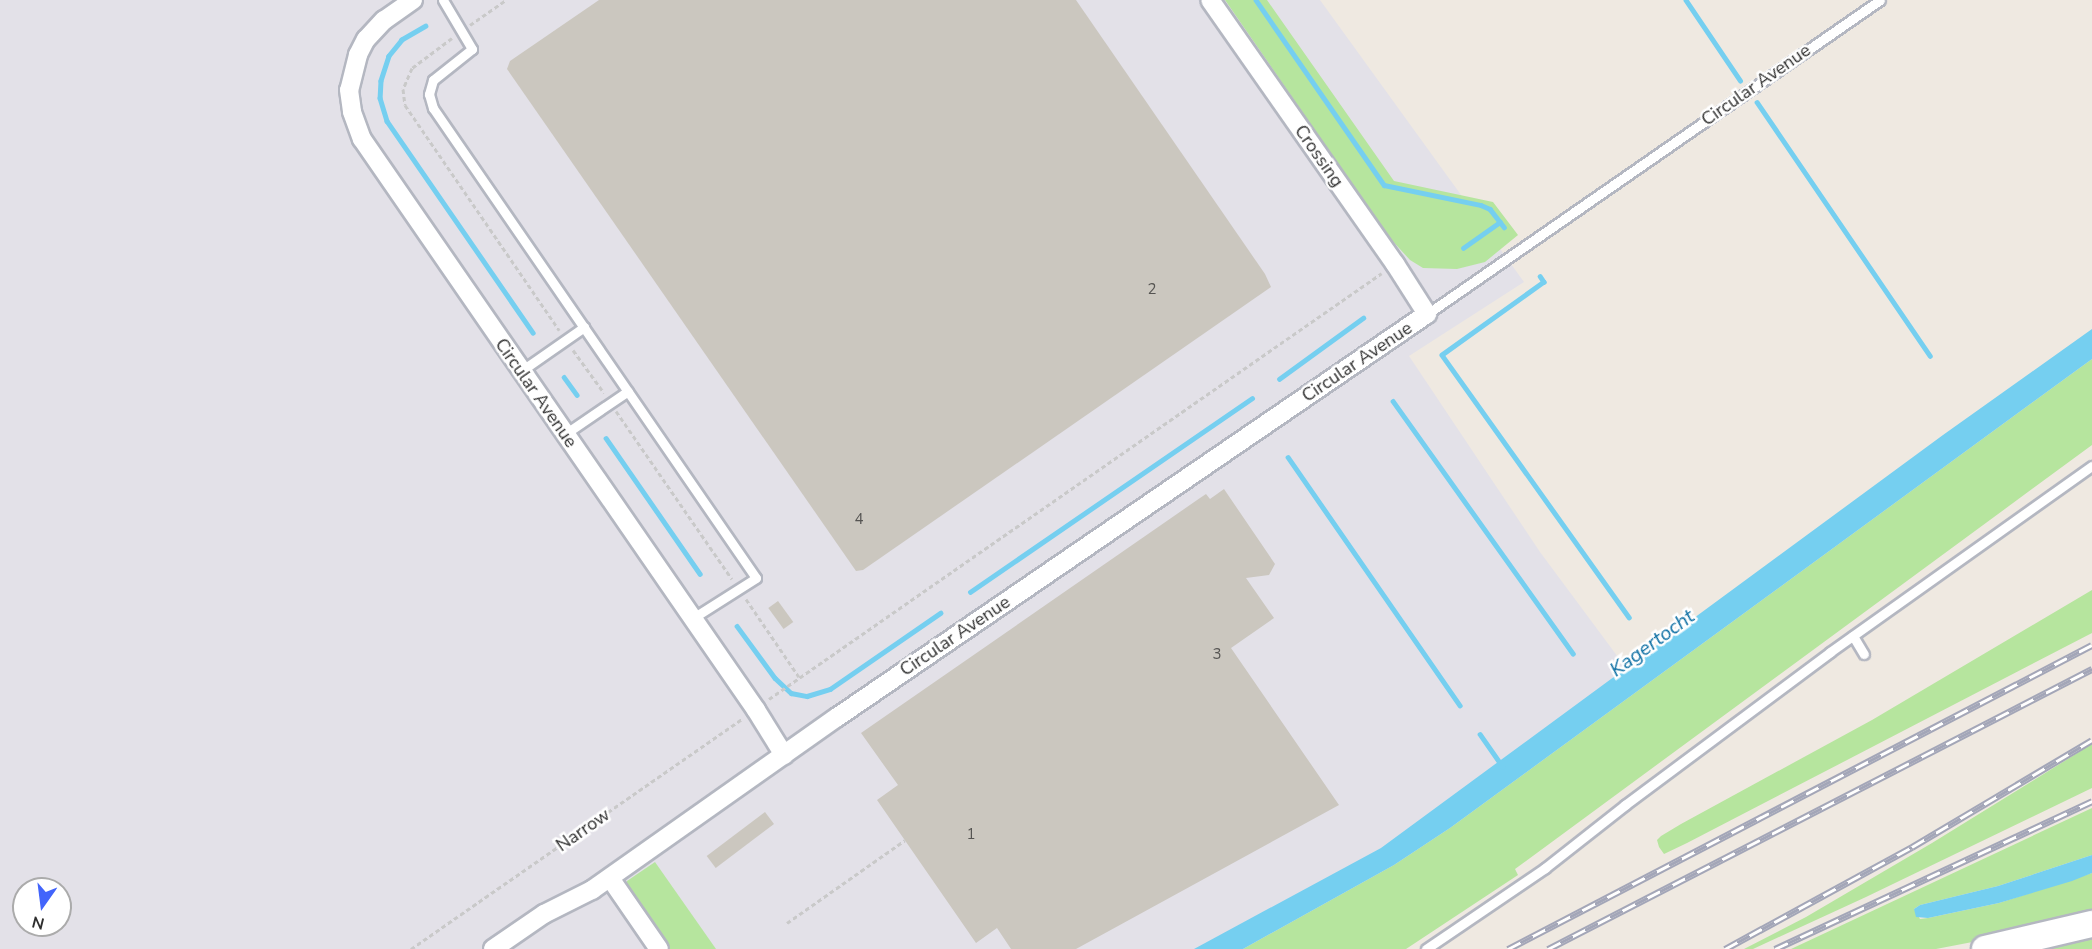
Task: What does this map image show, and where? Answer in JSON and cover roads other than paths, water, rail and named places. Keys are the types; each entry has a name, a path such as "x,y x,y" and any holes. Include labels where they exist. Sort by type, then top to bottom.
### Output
{"main road":[{"path":"1985,949 2092,924"}],"street":[{"name":"Circular Avenue","path":"413,0 384,20 366,39 358,55 349,90 352,112 362,139 693,618 762,705 783,755 1427,314"},
{"name":"Crossing","path":"1210,0 1395,264 1427,314"},
{"path":"493,949 544,914 577,900 610,878 783,755"},
{"path":"610,878 659,949"}],"lane":[{"path":"443,0 472,49 433,80 429,94 433,108 756,578 693,618"},
{"name":"Circular Avenue","path":"1427,314 1880,0"},
{"path":"521,371 584,327"},
{"path":"565,434 628,391"},
{"path":"1426,949 1545,868 1634,798 1853,636 2092,466"},
{"path":"1853,636 1864,654"}],"water":[{"path":"2092,329 2092,359 1450,828 1394,865 1243,949 1194,949 1381,848 1943,435"},
{"path":"2092,855 2092,873 2072,881 1999,903 1928,918 1916,917 1914,909 1920,905 1998,886"}],"waterway":[{"path":"1256,0 1384,185 1481,205 1490,209 1504,227"},
{"path":"1686,0 1740,80"},
{"path":"426,26 402,40 389,56 381,81 380,98 387,121 533,333"},
{"path":"1757,102 1930,356"},
{"path":"1463,248 1500,222"},
{"path":"1540,276 1544,282 1442,355 1629,617"},
{"path":"1279,379 1363,318"},
{"path":"564,377 577,395"},
{"path":"970,592 1252,398"},
{"path":"1393,401 1573,653"},
{"path":"606,438 700,574"},
{"path":"1288,457 1460,705"},
{"path":"737,626 775,678 791,693 807,696 830,689 940,613"},
{"path":"1480,734 1503,767"}],"railway":[{"path":"1508,949 2092,645"},
{"path":"1548,949 2092,669"},
{"path":"1725,949 1912,847 2092,740"},
{"path":"1775,949 2092,801"}],"water label":[{"name":"Kagertocht","path":"1652,643"}]}
